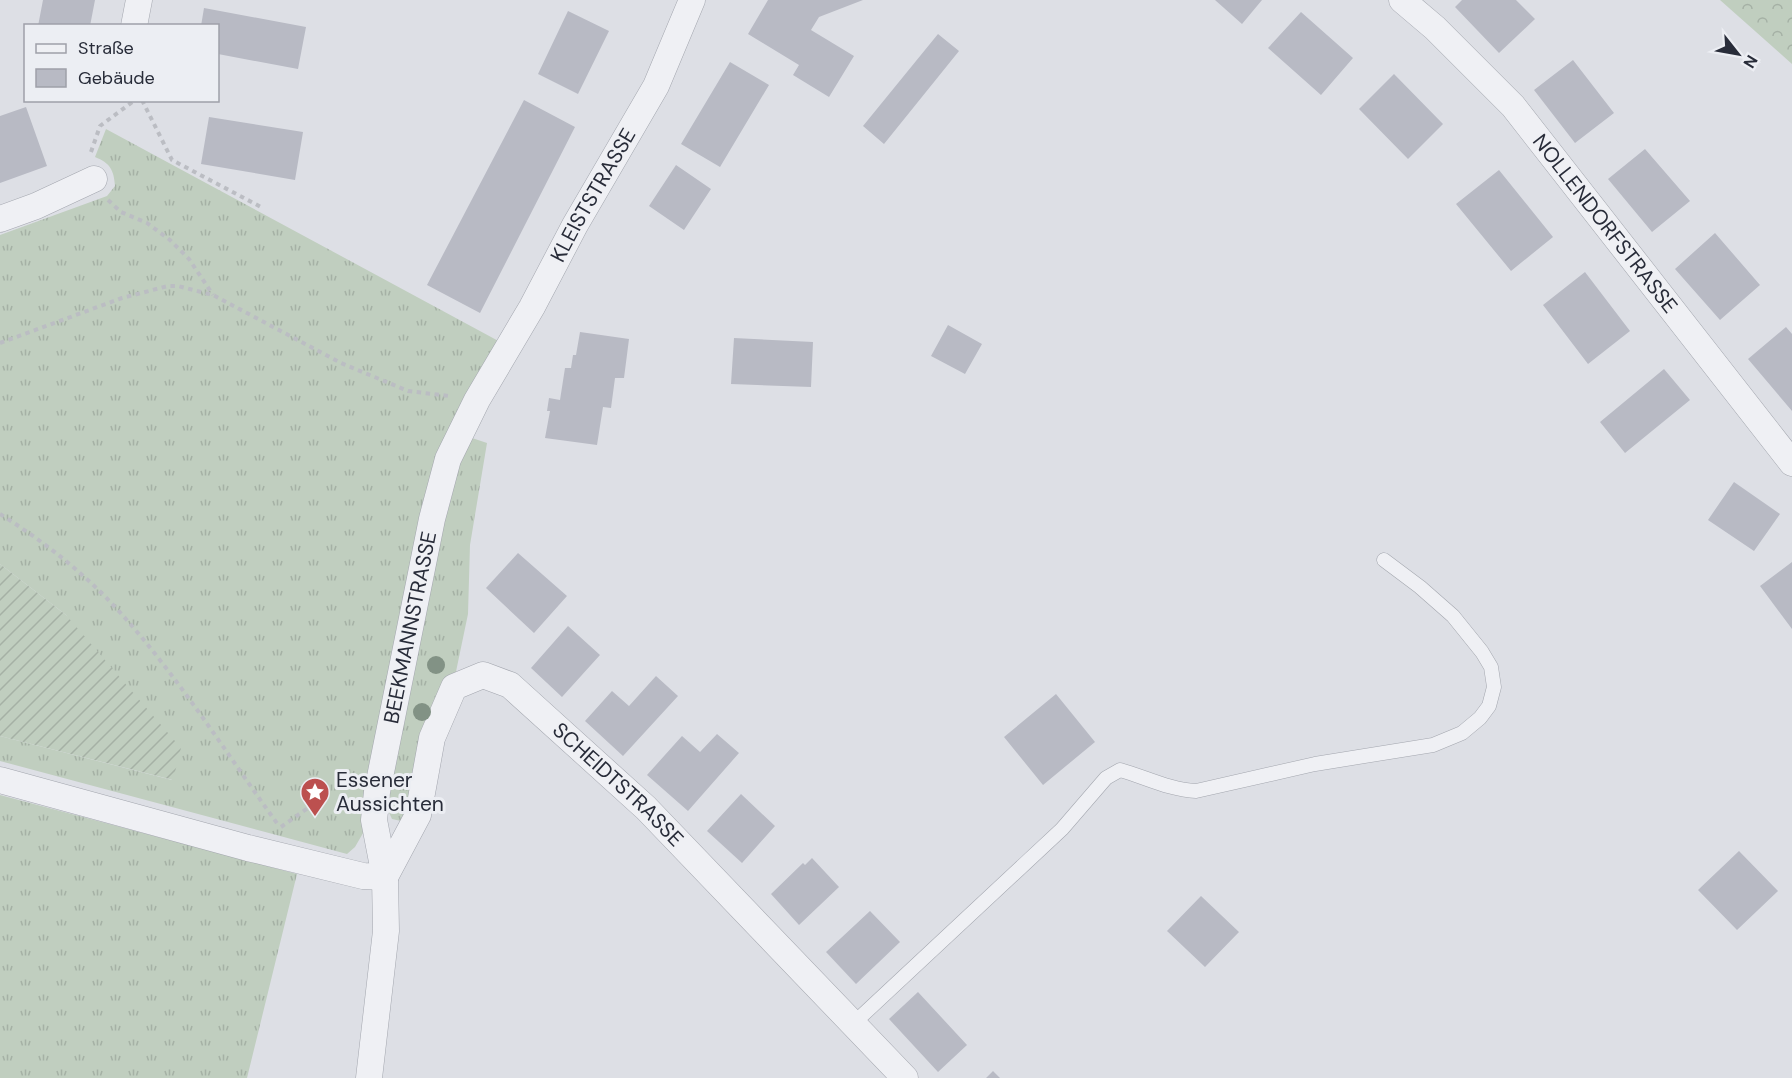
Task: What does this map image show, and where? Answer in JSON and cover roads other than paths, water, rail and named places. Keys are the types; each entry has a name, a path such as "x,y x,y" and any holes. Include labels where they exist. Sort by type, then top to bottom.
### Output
{"street":[{"path":"134,24 139,0"},
{"name":"KLEISTSTRASSE","path":"481,393 532,307 574,225 656,86 692,0"},
{"name":"NOLLENDORFSTRASSE","path":"1402,0 1435,28 1513,106 1792,463"},
{"path":"0,219 36,206 94,179"},
{"name":"BEEKMANNSTRASSE","path":"369,1078 386,931 385,877 374,820 377,792 432,519 448,459 481,393"},
{"name":"SCHEIDTSTRASSE","path":"385,877 418,815 432,738 454,687 483,675 510,685 646,808 905,1078"},
{"path":"0,780 248,848 363,876 385,877"}],"lane":[{"path":"854,1023 1062,829 1106,778 1120,770 1179,790 1196,791 1315,764 1433,745 1462,733 1480,718 1489,706 1494,687 1491,667 1482,652 1453,616 1384,560"}],"place":[{"name":"Essener Aussichten","path":"315,818"}]}
